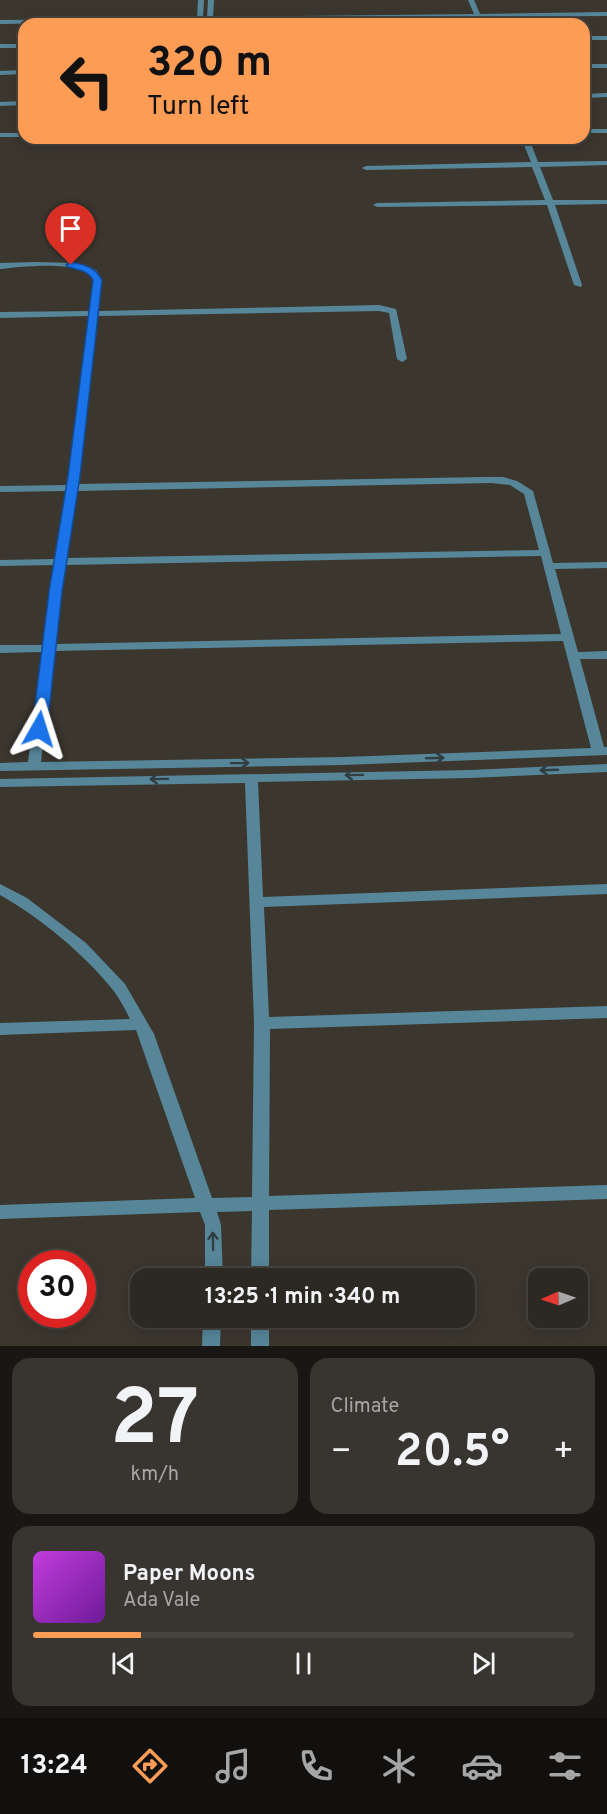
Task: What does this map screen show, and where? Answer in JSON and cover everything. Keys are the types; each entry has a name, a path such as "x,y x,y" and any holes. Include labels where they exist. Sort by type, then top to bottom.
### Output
{"street":[{"path":"200,18 201,0"},
{"path":"210,18 211,0"},
{"path":"471,0 478,16"},
{"path":"389,18 607,14"},
{"path":"0,22 18,22"},
{"path":"590,38 607,38"},
{"path":"0,46 18,46"},
{"path":"590,66 607,66"},
{"path":"0,73 18,72"},
{"path":"590,96 607,96"},
{"path":"0,104 18,103"},
{"path":"590,126 607,126"},
{"path":"590,131 607,131"},
{"path":"0,135 18,135"},
{"path":"527,144 578,285"},
{"path":"366,168 607,163"},
{"path":"377,205 607,202"},
{"path":"0,266 71,265 86,268 93,272 98,280 72,488 59,562 34,766"},
{"path":"0,315 379,308 393,311 402,359"},
{"path":"0,489 508,480 521,484 529,493 603,752 307,762 0,766"},
{"path":"0,563 546,553"},
{"path":"549,566 607,565"},
{"path":"0,649 569,637"},
{"path":"574,656 607,655"},
{"path":"0,783 470,774 607,768"},
{"path":"251,777 262,1023 260,1268"},
{"path":"0,889 22,902 81,947 120,988 140,1024 207,1205 213,1226 214,1268"},
{"path":"257,902 607,889"},
{"path":"262,1023 607,1012"},
{"path":"0,1029 140,1024"},
{"path":"0,1212 607,1192"},
{"path":"211,1346 212,1328"},
{"path":"260,1328 260,1346"}],"route":[{"path":"39,729 55,592 74,476 98,280 93,272 86,268 71,265"}]}
